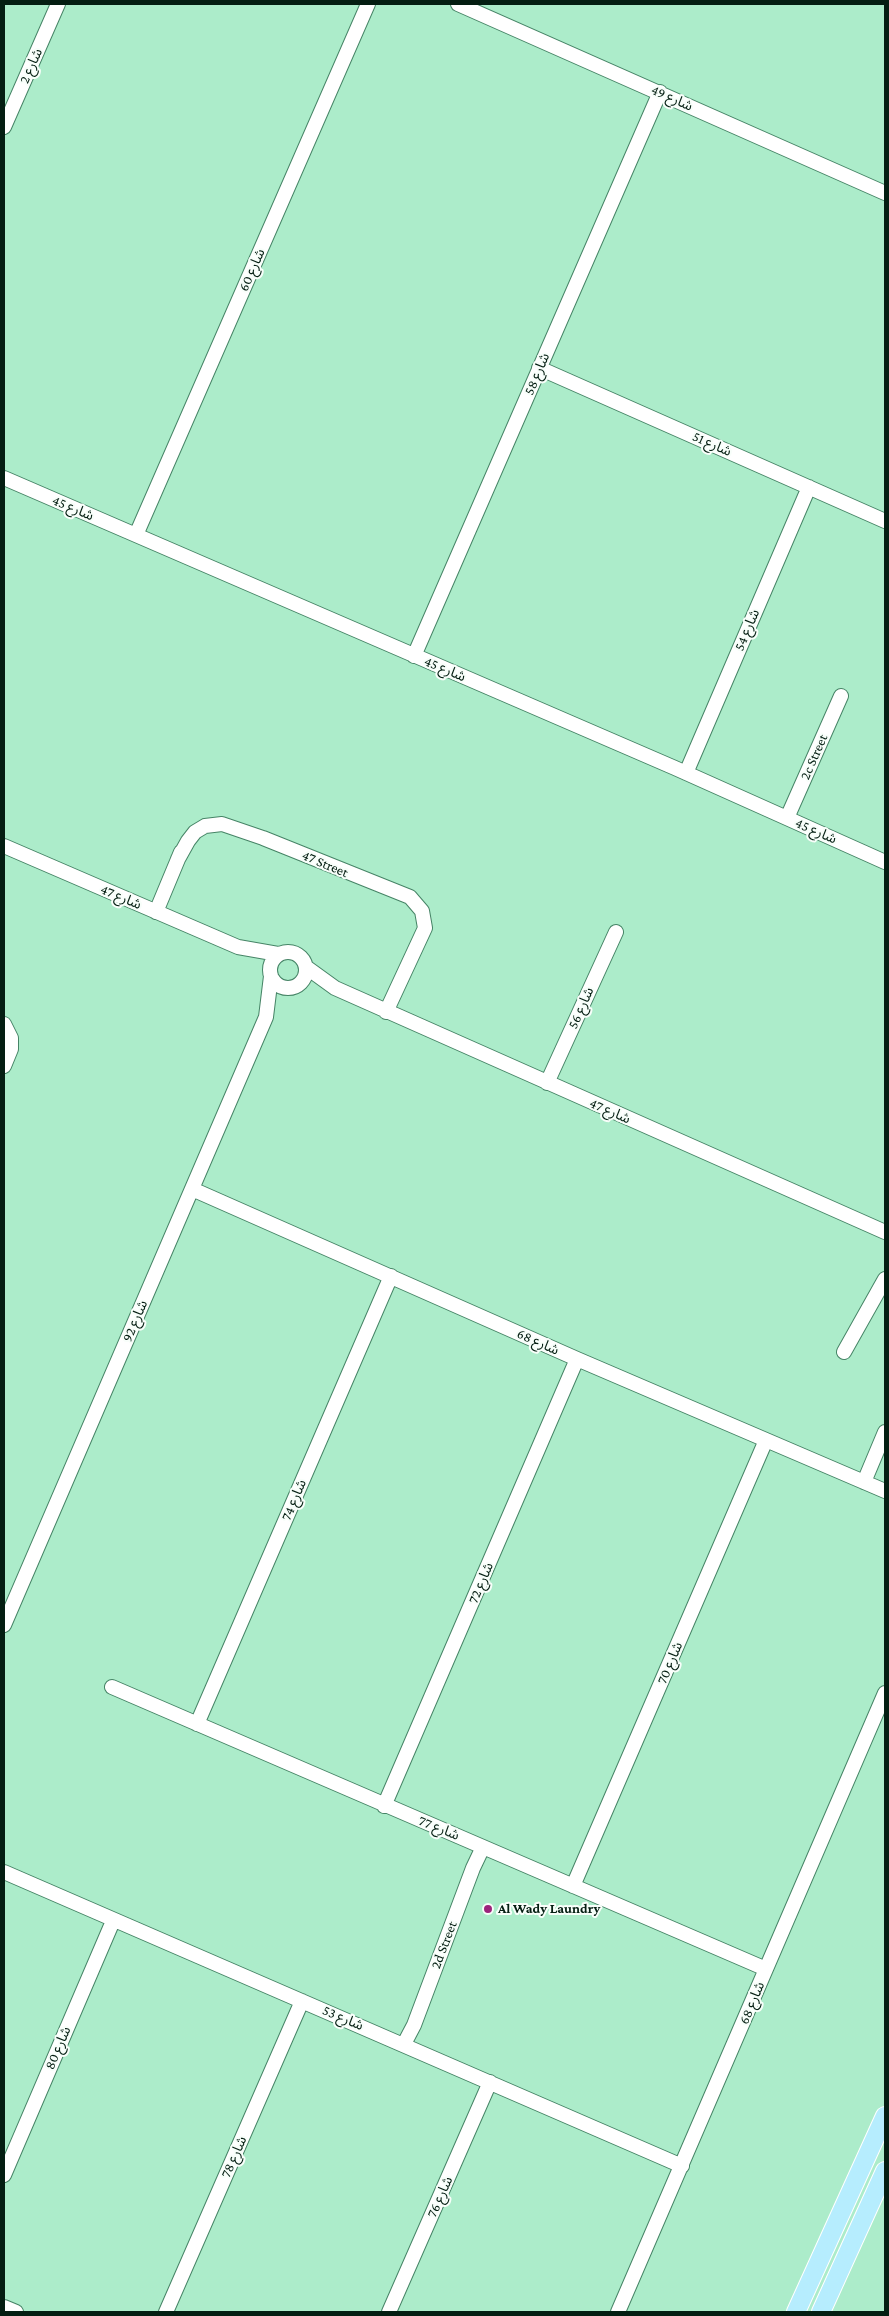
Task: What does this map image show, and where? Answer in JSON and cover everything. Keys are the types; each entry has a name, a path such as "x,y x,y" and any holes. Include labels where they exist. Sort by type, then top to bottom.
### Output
{"main road":[{"path":"796,2312 885,2116"},
{"path":"821,2312 885,2171"}],"street":[{"name":"شارع 2","path":"4,127 58,4"},
{"name":"شارع 60","path":"136,535 368,4"},
{"name":"شارع 49","path":"458,4 885,193"},
{"name":"شارع 58","path":"414,656 660,92"},
{"name":"شارع 51","path":"539,368 885,520"},
{"name":"شارع 45","path":"4,478 686,773 885,862"},
{"name":"شارع 54","path":"686,773 809,487"},
{"name":"2c Street","path":"787,818 841,696"},
{"name":"47 Street","path":"156,912 178,859 191,836 211,824 228,825 386,889 407,902 417,918 418,930 409,960 386,1012"},
{"name":"شارع 47","path":"4,846 238,948 278,954"},
{"name":"شارع 56","path":"547,1084 616,932"},
{"name":"شارع 47","path":"238,948 270,974"},
{"path":"296,953 306,967 304,979 294,987 280,986 270,974 271,963 278,954 296,953"},
{"name":"شارع 47","path":"306,967 335,988 386,1012 885,1232"},
{"name":"شارع 92","path":"4,1624 266,1017 270,974"},
{"name":"شارع 47","path":"294,987 335,988"},
{"name":"شارع 92","path":"266,1017 294,987"},
{"path":"4,1024 11,1038 11,1049 4,1066"},
{"name":"شارع 68","path":"192,1189 577,1359 885,1491"},
{"name":"شارع 74","path":"197,1724 391,1276"},
{"path":"844,1352 885,1279"},
{"name":"شارع 72","path":"384,1806 577,1359"},
{"path":"864,1482 885,1432"},
{"name":"شارع 70","path":"573,1886 766,1440"},
{"name":"شارع 77","path":"112,1687 766,1970"},
{"name":"شارع 68","path":"618,2312 885,1692"},
{"name":"2d Street","path":"404,2044 414,2025 473,1868 484,1847"},
{"name":"شارع 53","path":"4,1872 113,1921 404,2044 682,2166"},
{"name":"شارع 80","path":"4,2175 113,1921"},
{"name":"شارع 78","path":"166,2312 302,2001"},
{"name":"شارع 76","path":"389,2312 490,2082"},
{"path":"4,2307 16,2312"}],"place":[{"name":"Al Wady Laundry","path":"488,1909"}]}
